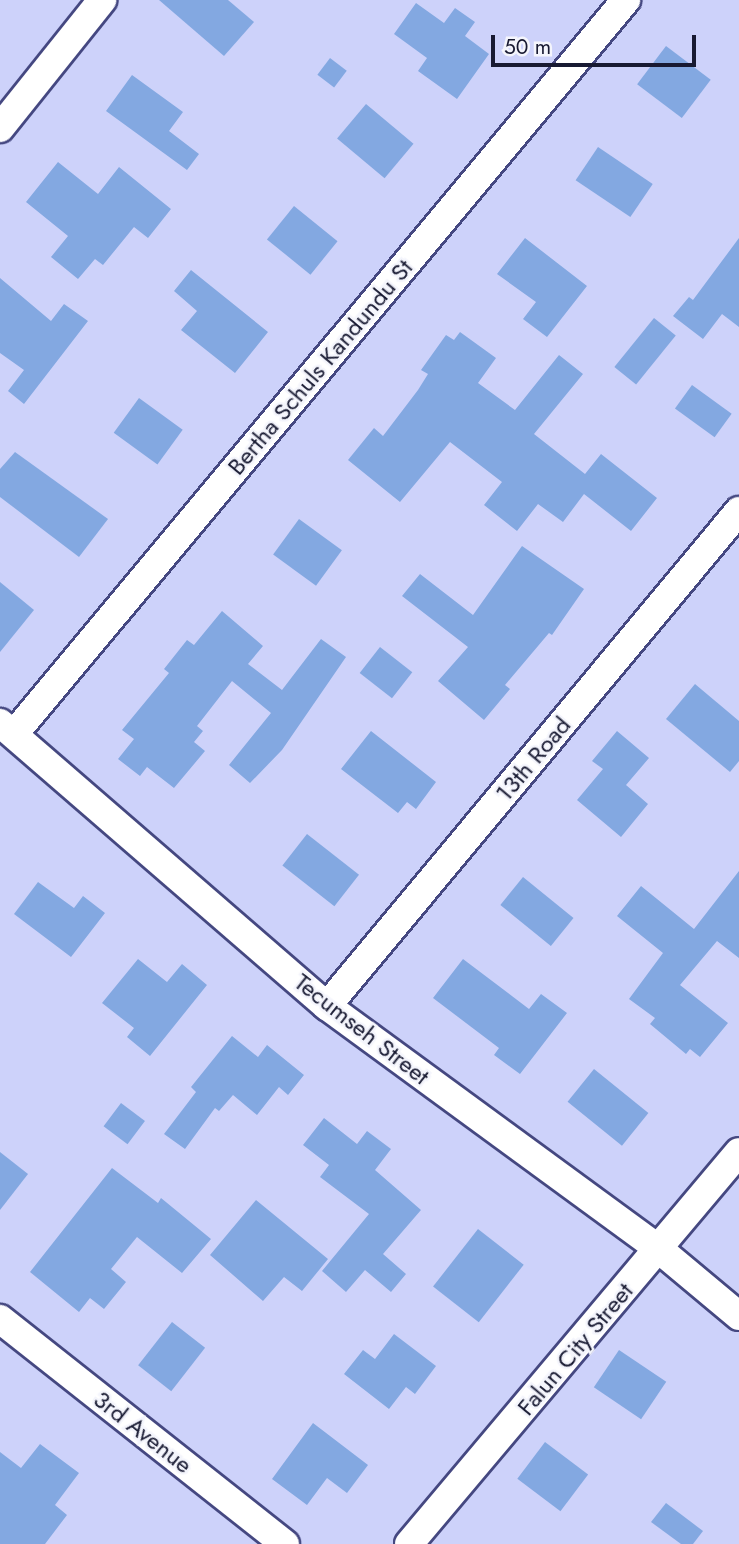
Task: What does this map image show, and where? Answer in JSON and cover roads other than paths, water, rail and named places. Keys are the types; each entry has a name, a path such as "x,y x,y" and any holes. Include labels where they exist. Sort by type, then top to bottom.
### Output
{"street":[{"path":"0,128 102,0"},
{"name":"Bertha Schuls Kandundu St","path":"7,729 626,0"},
{"name":"13th Road","path":"327,1006 739,511"},
{"name":"Tecumseh Street","path":"7,729 327,1006 660,1250 739,1316"},
{"name":"Falun City Street","path":"410,1544 660,1250 739,1152"},
{"name":"3rd Avenue","path":"0,1319 285,1544"}]}
